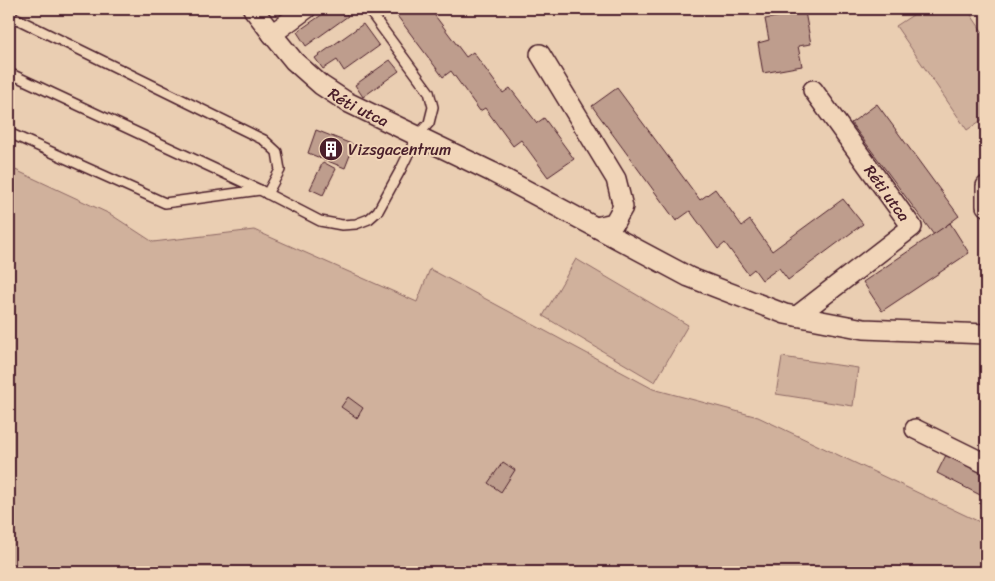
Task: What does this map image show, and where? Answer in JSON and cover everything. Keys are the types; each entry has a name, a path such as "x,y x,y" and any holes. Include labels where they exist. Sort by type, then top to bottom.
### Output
{"street":[{"name":"Réti utca","path":"253,9 294,61 321,85 347,102 492,172 689,276 785,314 864,329 986,334"},
{"path":"272,34 306,9"},
{"path":"540,54 616,179 623,207 614,223 596,227"},
{"name":"Réti utca","path":"797,316 912,227 812,90"},
{"path":"986,186 986,206"},
{"path":"915,429 986,464"}],"lane":[{"path":"9,73 264,192 320,221 342,225 356,224 369,219 378,212 417,136 429,123 433,107 429,92 368,9"},
{"path":"9,15 264,140 277,152 280,170 264,192 165,203 9,133"}],"shaded area":[{"path":"922,9 967,9 986,37 986,117 967,130 896,26"},
{"path":"9,167 110,214 153,242 254,230 417,302 430,269 653,389 758,417 986,525 986,572 9,572"},
{"path":"576,259 688,325 655,382 543,316"},
{"path":"782,357 858,368 853,406 776,394"}],"building":[{"path":"330,9 343,9 348,16 306,46 297,32"},
{"path":"392,9 430,9 466,57 473,52 503,93 510,88 537,123 544,118 574,159 548,177 521,140 513,146 485,108 480,111 451,71 443,77"},
{"path":"805,12 811,44 798,46 802,66 763,73 758,43 769,40 765,19"},
{"path":"363,24 379,46 344,71 337,60 323,69 315,58"},
{"path":"390,60 399,71 363,97 355,85"},
{"path":"617,88 700,200 715,189 742,226 750,220 772,251 843,199 863,224 788,280 779,268 762,280 754,269 748,274 725,243 718,249 690,211 676,221 592,106"},
{"path":"877,104 959,216 934,235 851,123"},
{"name":"Vizsgacentrum","path":"316,130 354,145 345,168 308,153"},
{"path":"323,162 336,169 323,195 310,189"},
{"path":"950,223 969,253 882,311 863,282"},
{"path":"981,395 986,395 986,442 981,442"},
{"path":"348,397 363,408 357,418 341,407"},
{"path":"946,455 986,475 986,498 937,473"},
{"path":"503,462 515,470 501,492 488,483"}],"place":[{"name":"Vizsgacentrum","path":"331,149"}]}
